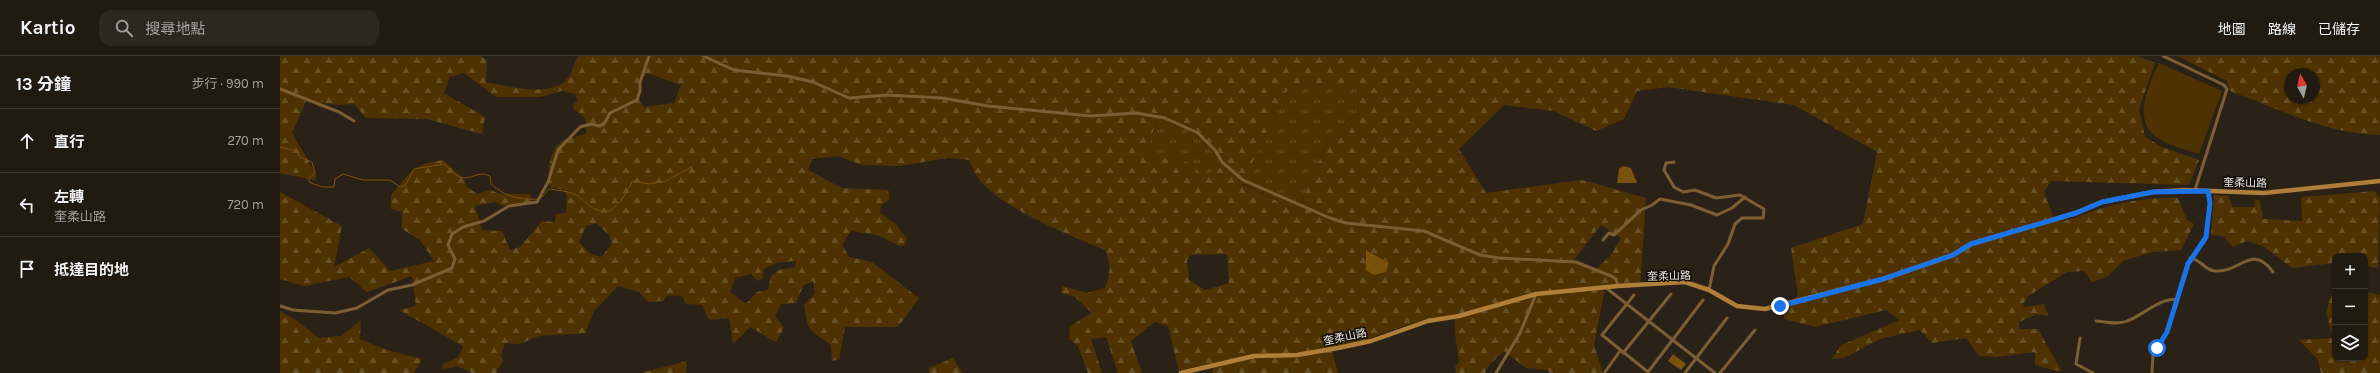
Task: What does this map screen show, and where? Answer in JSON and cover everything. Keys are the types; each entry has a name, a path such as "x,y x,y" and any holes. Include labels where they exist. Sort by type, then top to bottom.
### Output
{"street":[{"path":"280,306 292,310 335,314 357,308 388,290 412,285 442,274 452,268 455,263 448,245 452,234 463,227 484,221 509,206 537,202 548,182 558,150 580,127 590,124 599,126 604,124 610,113 615,109 637,100 640,91 640,82 649,56"},
{"path":"703,56 734,70 787,76 813,82 849,98 887,95 942,98 988,106 1092,116 1136,113 1165,118 1198,133 1215,150 1222,162 1243,180 1330,218 1346,223 1424,231 1480,255 1499,258 1576,262 1611,276 1616,279 1618,286"},
{"path":"2163,56 2224,85 2227,89 2196,190"},
{"path":"280,89 293,93 323,108 339,112 354,121"},
{"path":"1674,162 1666,164 1664,170 1671,183 1683,192 1695,190 1716,198 1736,194 1762,206 1764,216 1760,219 1742,218 1736,224 1728,244 1714,266 1709,290"},
{"name":"奎柔山路","path":"1181,373 1254,356 1297,355 1371,341 1428,322 1459,316 1536,294 1605,287 1685,282 1709,290 1737,306 1754,309 1773,308 1883,279 1953,255 1971,244 2076,213 2102,202 2153,192 2196,190 2264,193 2380,181"},
{"path":"2152,373 2153,355 2167,332 2190,258 2202,243 2208,231 2210,203 2208,191"},
{"path":"1602,240 1609,233 1614,235 1641,210 1660,199 1691,205 1717,215 1732,208 1745,197"},
{"path":"2190,258 2195,258 2206,269 2214,271 2222,271 2252,258 2266,262 2273,272"},
{"path":"1605,287 1715,373"},
{"path":"1496,373 1520,333 1536,294"},
{"name":"奎柔山路","path":"1605,372 1671,294"},
{"path":"1634,295 1602,335 1648,372 1703,300"},
{"path":"2096,320 2128,321 2166,301 2176,300"},
{"path":"1685,373 1727,318"},
{"path":"1720,373 1755,330"},
{"path":"2080,338 2076,364 2094,373"}],"green space":[{"path":"280,56 481,56 487,61 486,82 516,88 538,89 558,86 565,81 579,56 2138,56 2155,63 2139,109 2145,137 2162,147 2199,160 2189,185 2051,181 2044,192 2055,221 2070,219 2104,208 2146,199 2178,198 2187,220 2194,224 2181,250 2152,252 2123,261 2107,277 2092,282 2084,271 2067,272 2028,296 2023,304 2024,307 2044,304 2049,316 2036,314 2019,322 2019,329 2038,329 2062,372 2035,365 2035,352 1996,357 1979,356 1966,338 1932,343 1920,330 1880,339 1844,358 1832,359 1841,345 1900,320 1886,310 1815,327 1784,319 1783,311 1798,295 1791,248 1863,224 1877,152 1794,105 1668,87 1637,91 1624,119 1596,131 1554,111 1504,105 1459,149 1486,193 1582,180 1646,198 1640,287 1605,288 1594,345 1603,373 1550,373 1547,370 1526,368 1504,351 1490,364 1485,373 1456,373 1455,367 1459,362 1455,333 1455,315 1439,317 1408,325 1332,351 1338,373 1213,373 1212,366 1179,372 1168,326 1155,322 1131,341 1142,373 1118,373 1106,337 1091,339 1102,373 1088,373 1078,346 1069,339 1070,326 1092,313 1075,297 1061,293 1063,286 1087,293 1105,288 1110,269 1105,250 1039,221 1007,203 981,182 969,160 947,158 900,166 862,165 838,156 812,159 808,170 842,188 888,190 890,199 881,206 880,213 896,224 907,239 905,245 900,246 877,235 851,231 842,245 849,257 872,262 919,298 898,327 845,327 839,359 832,361 831,345 814,333 808,325 804,304 815,294 813,281 803,286 796,303 781,304 775,316 784,328 776,342 750,327 733,344 729,318 709,320 702,305 686,304 682,296 667,295 663,301 648,302 639,292 618,286 594,311 585,333 539,336 520,344 505,343 501,355 503,361 496,373 472,373 457,366 442,370 443,364 459,357 463,346 399,310 416,306 412,276 367,292 349,277 304,286 280,279 280,192 342,226 334,267 369,248 390,271 434,261 420,240 402,229 402,212 391,209 391,195 412,171 424,164 443,160 464,179 467,187 478,194 490,190 500,194 530,194 533,202 503,206 495,202 475,206 482,230 502,231 510,250 520,247 542,221 555,222 556,214 566,213 567,196 564,190 550,187 549,168 552,154 559,144 564,140 586,133 585,119 581,114 574,110 573,104 578,101 575,94 562,91 540,97 496,97 464,73 450,77 444,93 485,117 482,134 427,119 366,118 354,104 338,105 306,101 292,133 317,176 315,180 280,173","holes":["647,73 681,85 674,103 644,107 637,97 639,85","1290,85 1359,87 1357,114 1330,135 1298,211 1242,184","1158,117 1193,132 1220,160 1205,181 1193,164 1146,152","597,223 609,235 612,244 601,257 589,253 579,242 586,226","1601,225 1621,238 1610,256 1596,269 1572,262","1367,250 1389,263 1386,272 1374,275 1366,270","1227,254 1229,283 1205,290 1189,280 1187,260 1191,255","796,261 795,267 779,270 771,276 768,290 757,292 746,304 730,292 735,278 751,274 757,281 763,278 764,269 776,263"]},
{"path":"2177,56 2380,56 2380,135 2343,131 2323,126 2230,91 2227,81"},
{"path":"2159,63 2222,91 2199,154 2171,145 2156,137 2149,130 2145,121 2144,111 2147,91"},
{"path":"1290,85 1359,86 1357,114 1330,135 1298,211 1242,183"},
{"path":"1158,117 1193,132 1220,160 1205,182 1146,152"},
{"path":"2375,191 2380,198 2378,268 2368,266 2368,253 2332,253 2332,263 2292,268 2263,246 2247,241 2233,247 2223,236 2211,235 2214,195 2229,196 2232,207 2254,207 2255,199 2260,201 2263,219 2302,221 2301,197"},
{"path":"2368,293 2380,295 2380,373 2321,373 2318,360 2299,340 2332,338 2332,361 2368,361"},
{"path":"2332,294 2332,334 2326,312"},
{"path":"280,311 296,320 319,338 341,336 361,320 360,339 387,350 422,359 414,373 280,373"},
{"path":"953,358 962,373 929,373 929,368"},
{"path":"687,361 686,373 641,373"}],"shaded area":[{"path":"1623,166 1631,168 1637,183 1617,183 1619,169"},
{"path":"1366,250 1389,263 1386,272 1374,275 1366,270"},
{"path":"1673,354 1686,364 1681,370 1668,361"}],"waterway":[{"path":"280,147 297,151 300,157 312,162 315,173 309,178 309,182 322,187 334,187 335,179 343,174 363,180 390,180 400,187 405,186 414,169 444,164 453,173 462,178 480,174 490,176 491,184 507,195 525,199 538,199"},
{"path":"542,197 549,189 565,191 574,194 597,210 610,211 621,201 633,181 649,184 666,181 693,166"}],"route":[{"path":"1780,306 1883,279 1953,255 1971,244 2076,213 2102,202 2153,192 2184,190 2208,191 2210,195 2210,203 2208,231 2202,243 2190,258 2186,275 2174,305 2167,332 2157,348"}]}
